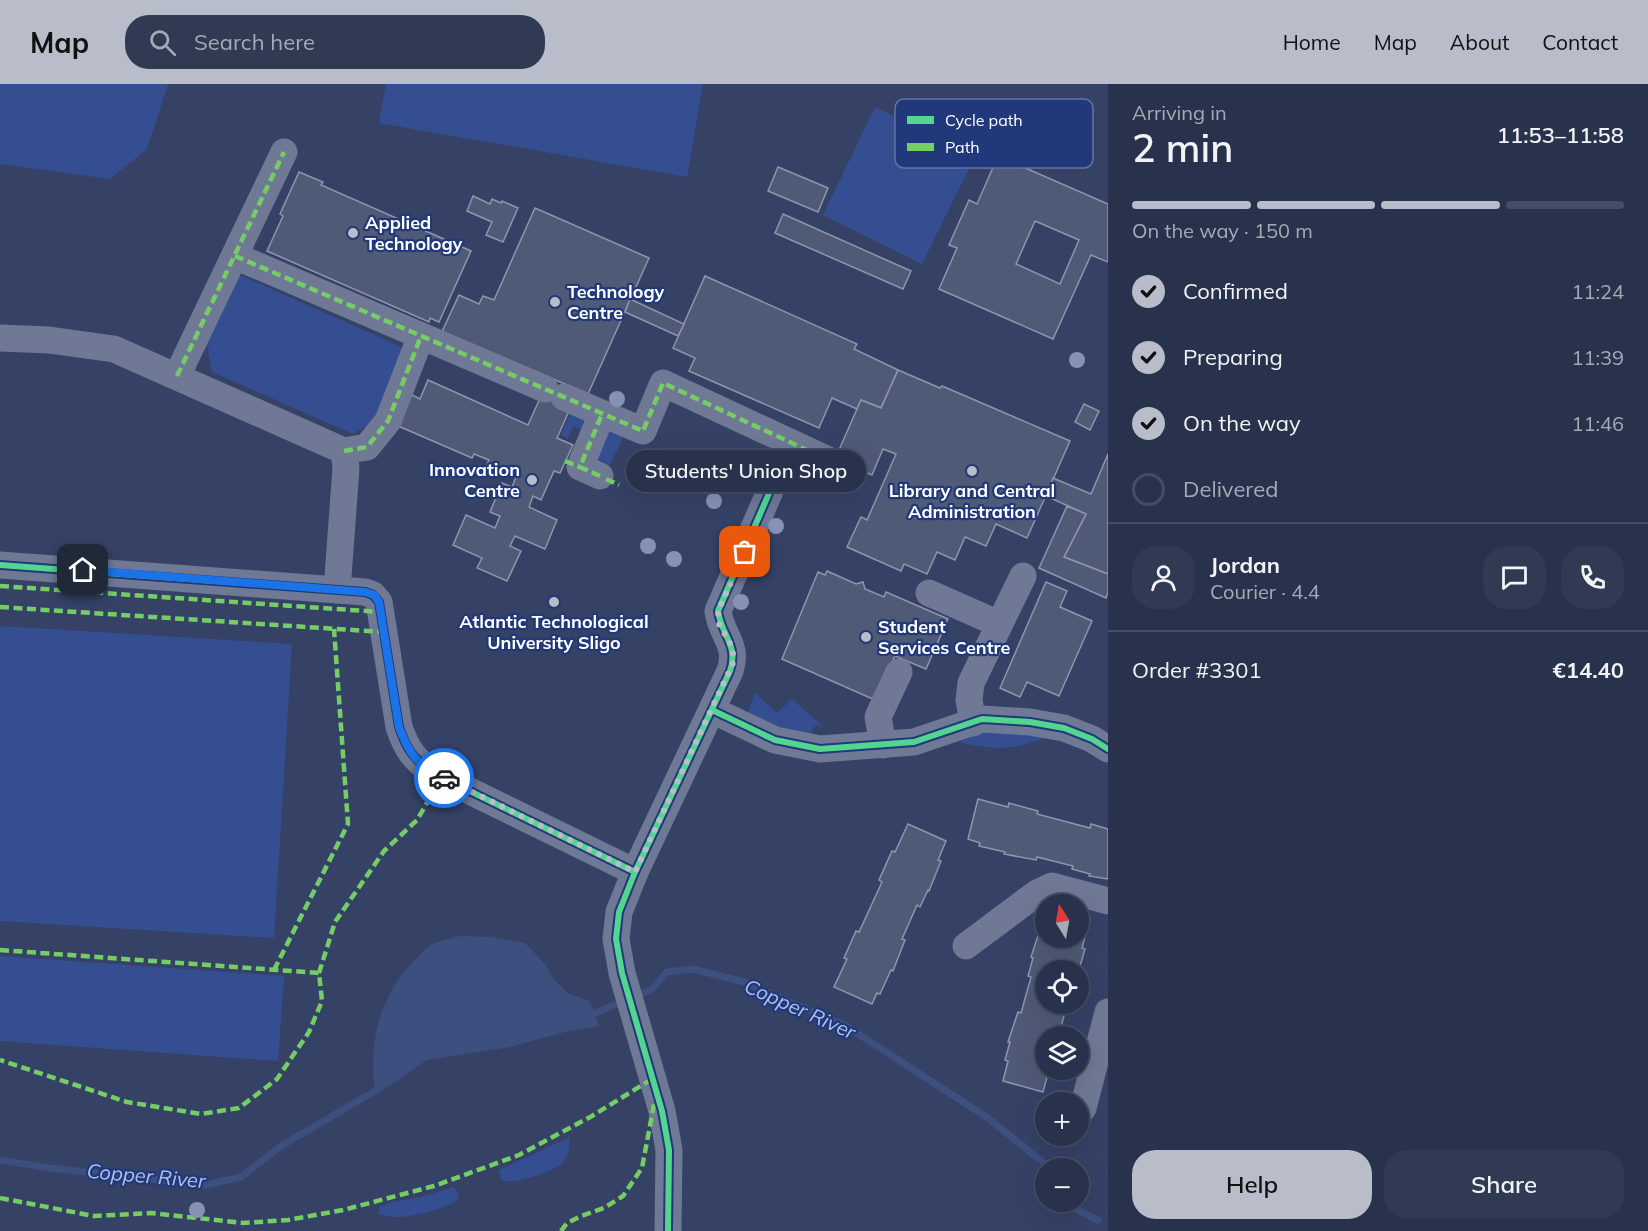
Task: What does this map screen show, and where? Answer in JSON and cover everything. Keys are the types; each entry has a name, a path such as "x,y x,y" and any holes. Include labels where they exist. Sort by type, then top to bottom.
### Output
{"street":[{"path":"177,376 284,152"},
{"path":"235,256 643,431 663,383 837,464"},
{"path":"0,338 49,340 114,349 344,451 367,447 388,421 421,336"},
{"path":"594,473 602,414"},
{"path":"337,590 346,468 344,451"},
{"path":"668,1231 669,1150 662,1111 622,973 616,939 619,912 635,872 734,661 732,647 719,624 718,611 770,491"},
{"path":"0,565 365,592 374,595 379,602 399,727 406,746 415,760 433,773 635,872"},
{"path":"973,723 969,700 970,683 1023,576"},
{"path":"929,593 999,624"},
{"path":"883,745 878,717 899,672"},
{"path":"712,710 775,740 820,749 914,742 982,719 1030,722 1064,728 1092,739 1108,749"},
{"path":"966,946 1037,893 1052,886 1108,901"},
{"path":"1087,1092 1108,1012"}],"shaded area":[{"path":"0,84 168,84 147,149 110,179 0,164"},
{"path":"386,84 703,84 687,177 379,123"},
{"path":"875,107 895,117 895,168 969,168 922,264 823,215"},
{"path":"240,275 404,348 373,422 353,434 212,372 209,347 201,345"},
{"path":"574,405 598,416 590,434 573,426 568,438 561,435"},
{"path":"606,420 627,429 610,465 590,456"},
{"path":"812,463 836,465 825,488 821,491 807,492 789,483 793,470 807,468"},
{"path":"0,626 292,644 274,938 0,921"},
{"path":"755,693 777,713 792,699 824,727 816,725 811,738 746,717"},
{"path":"984,730 1047,737 1024,745 1003,748 959,742"},
{"path":"460,936 490,937 525,943 545,964 554,980 569,994 590,1001 599,1026 569,1031 510,1047 427,1060 382,1091 375,1091 373,1055 375,1037 385,1003 393,987 428,947 439,941"},
{"path":"0,956 284,976 278,1061 0,1041"},
{"path":"570,1137 564,1162 556,1167 522,1180 501,1180 499,1170"},
{"path":"453,1187 459,1198 440,1208 405,1217 379,1214 379,1207 391,1202 421,1197"}],"building":[{"path":"778,167 828,188 818,212 768,191"},
{"path":"993,168 1026,168 1108,204 1108,262 1091,255 1053,339 939,289 957,248 949,245 969,200 977,204","holes":["1035,221 1079,240 1060,284 1016,264"]},
{"name":"Applied Technology","path":"299,172 323,182 321,185 471,251 439,322 430,318 429,322 267,251 283,216 280,214"},
{"path":"473,196 490,204 492,199 518,208 503,242 486,235 492,222 467,211"},
{"name":"Technology Centre","path":"535,208 649,258 588,394 495,354 440,336 459,295 479,304 483,296 494,300"},
{"path":"783,214 911,271 903,289 775,233"},
{"path":"705,276 857,344 854,349 898,370 881,408 861,400 857,409 832,398 819,428 689,371 695,358 673,348"},
{"path":"630,299 684,324 678,336 625,312"},
{"name":"Library and Central Administration","path":"898,370 940,388 942,386 1070,441 1027,538 996,524 986,546 965,537 955,560 937,552 927,574 904,564 901,571 847,547 861,517 867,520 896,454 883,449 872,475 835,459 861,400 881,408"},
{"name":"Innovation Centre","path":"428,380 528,425 541,396 570,409 557,438 573,445 560,473 554,471 541,500 533,496 529,507 557,520 545,549 515,536 510,546 521,551 507,581 477,568 482,558 453,545 466,515 495,528 500,516 490,512 502,483 512,487 516,477 487,464 489,460 474,454 472,458 396,425 410,394 420,399"},
{"path":"1084,404 1099,411 1090,430 1075,422"},
{"path":"1108,454 1108,574 1064,557 1086,514 1046,496 1053,478 1091,494"},
{"path":"1067,506 1086,514 1064,557 1108,574 1106,598 1039,568"},
{"name":"Student Services Centre","path":"827,571 856,584 863,582 865,589 884,597 886,592 948,619 926,669 895,656 875,700 782,659 818,572 825,575"},
{"path":"1046,582 1067,591 1060,607 1092,621 1059,696 1027,682 1020,697 1000,688"},
{"path":"978,799 1008,807 1009,803 1038,811 1037,814 1090,828 1091,824 1108,829 1108,879 1089,876 1090,874 1072,869 1073,866 1037,857 1036,860 1004,854 1005,852 979,846 980,843 968,839"},
{"path":"908,824 946,841 929,891 920,907 917,905 902,939 905,940 893,971 891,970 880,994 877,993 872,1004 834,987 847,959 844,958 856,931 859,932 882,882 879,880 892,851 895,852"},
{"path":"1035,945 1035,948 1085,949 1082,960 1035,960 1035,1014 1064,1014 1061,1026 1035,1026 1035,1080 1046,1080 1043,1092 1003,1081 1008,1061 1005,1060 1010,1042 1008,1042 1018,1012 1021,1013 1031,977 1028,976 1033,958 1031,957"}],"waterway":[{"name":"Copper River","path":"636,996 652,989 667,972 693,969 744,982 846,1026 988,1118 1038,1158"},
{"name":"Copper River","path":"595,1013 626,1000"},
{"name":"Copper River","path":"0,1160 49,1168 205,1185 241,1177 281,1146 375,1091"},
{"name":"Copper River","path":"1082,1212 1098,1220"}],"marked path":[{"path":"177,376 284,152"},
{"path":"235,256 643,431 663,383 837,464"},
{"path":"344,451 367,447 388,421 421,336"},
{"path":"600,476 580,467 602,414"},
{"path":"565,461 580,467"},
{"path":"606,479 619,485"},
{"path":"0,586 381,612"},
{"path":"0,607 384,632"},
{"path":"274,970 348,824 334,629"},
{"path":"319,973 335,922 384,851 417,820 442,777"},
{"path":"0,950 319,973 322,1001 309,1032 277,1079 239,1108 201,1114 127,1102 0,1060"},
{"path":"0,1198 94,1216 151,1213 243,1223 288,1220 343,1210 434,1186 519,1155 592,1116 652,1079"},
{"path":"561,1231 567,1223 604,1208 623,1196 642,1168 655,1099"}],"cycle path":[{"path":"668,1231 669,1150 662,1111 622,973 616,939 619,912 635,872 730,671 731,647 718,611 770,491"},
{"path":"0,565 365,592 373,595 379,602 399,727 408,748 420,763 433,773 635,872"},
{"path":"712,710 775,740 820,749 914,742 982,719 1030,722 1064,728 1092,739 1108,749"}],"way so far":[{"path":"444,778 635,872 734,661 732,647 719,624 718,611 745,552"}],"place":[{"name":"Applied Technology","path":"353,233"},
{"name":"Technology Centre","path":"555,302"},
{"name":"Library and Central Administration","path":"972,471"},
{"name":"Innovation Centre","path":"532,480"},
{"name":"Students' Union Shop","path":"745,552"},
{"name":"Atlantic Technological University Sligo","path":"554,602"},
{"name":"Student Services Centre","path":"866,637"}],"route":[{"path":"83,570 365,592 374,595 379,602 399,727 406,746 415,760 444,778"}]}
